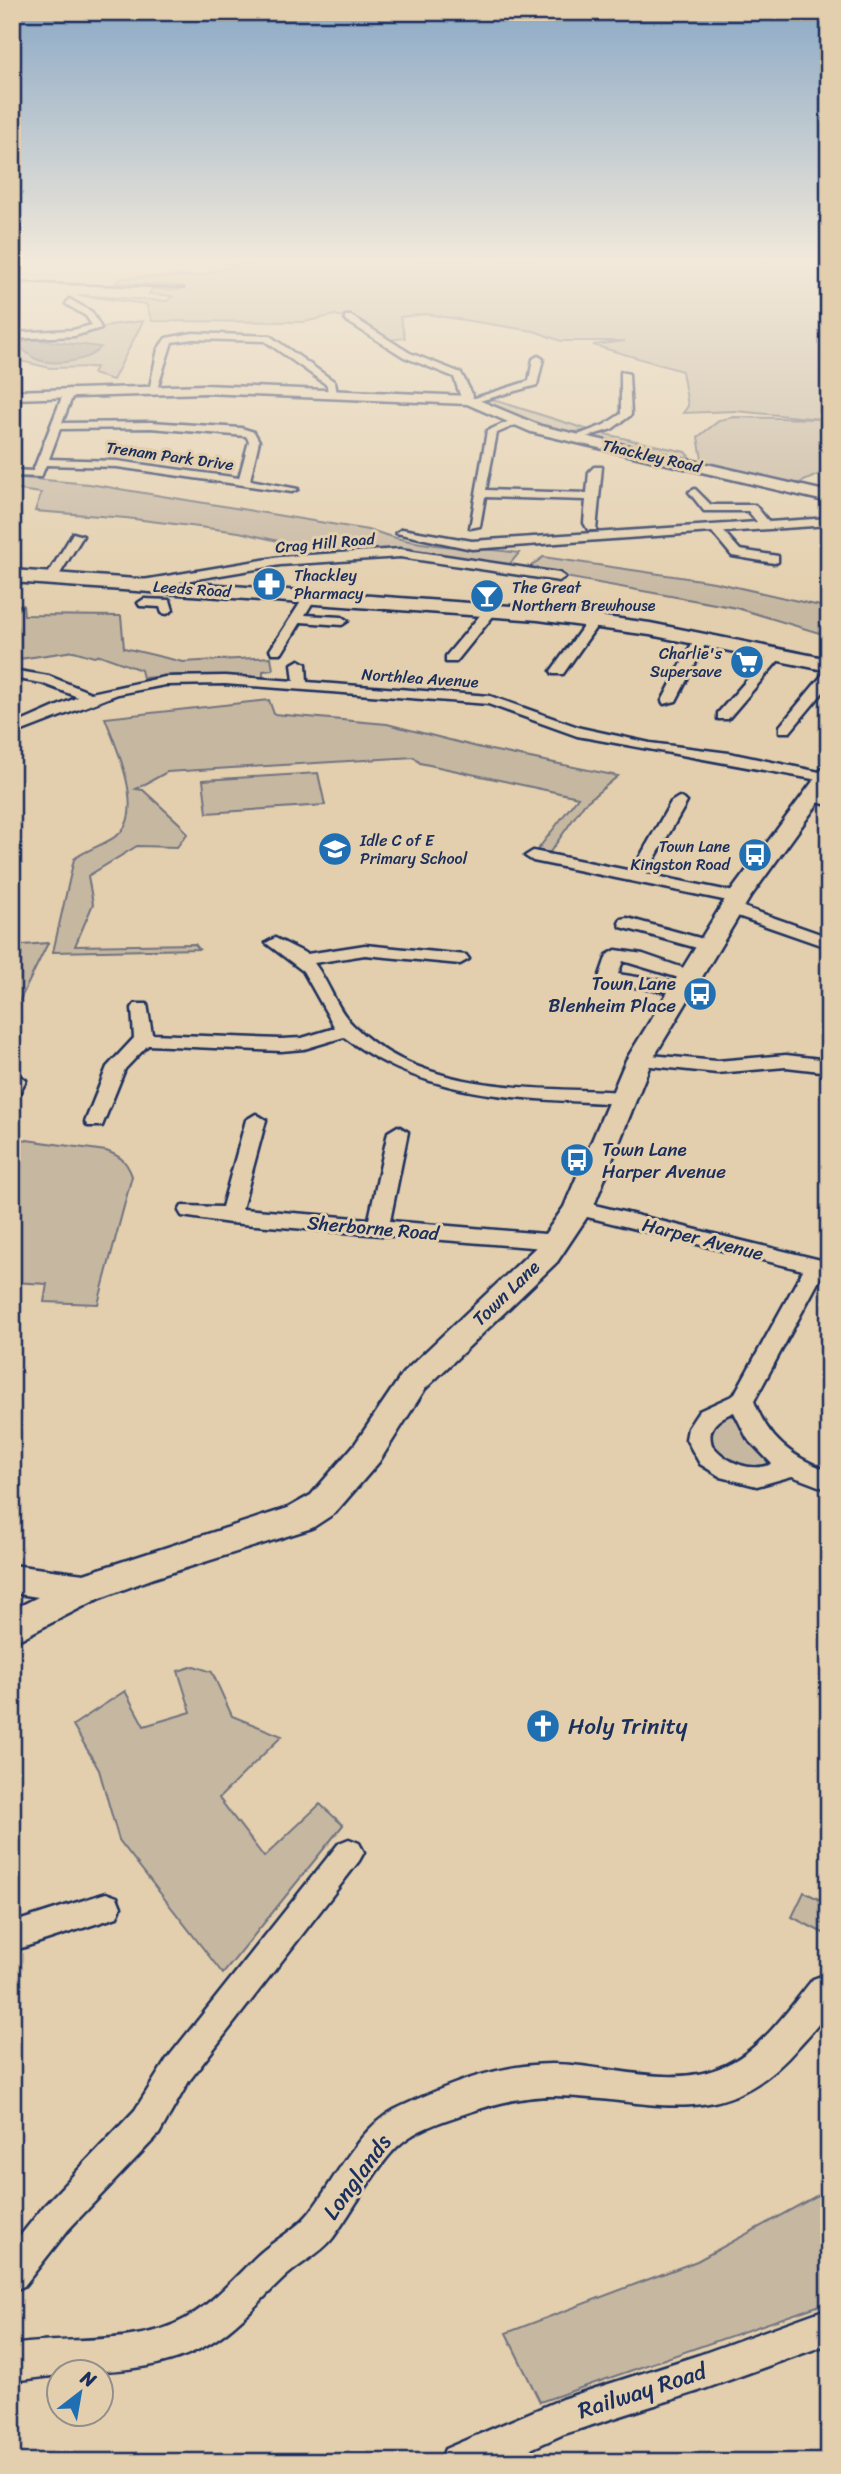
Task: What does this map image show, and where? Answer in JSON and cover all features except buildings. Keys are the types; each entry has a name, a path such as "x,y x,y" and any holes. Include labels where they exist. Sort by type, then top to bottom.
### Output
{"main road":[{"name":"Leeds Road","path":"12,576 51,579 168,600 310,597 595,620 829,665"}],"street":[{"path":"152,389 156,375"},
{"path":"319,375 332,384 332,394"},
{"path":"458,375 471,400"},
{"path":"12,394 152,389 471,400 534,383 535,375"},
{"path":"577,439 608,427 626,415 624,375"},
{"path":"12,473 37,475 69,392"},
{"name":"Thackley Road","path":"471,400 514,422 829,497"},
{"path":"474,526 492,431 514,422"},
{"path":"57,426 151,425 241,431 250,434 254,441 244,482"},
{"name":"Trenam Park Drive","path":"44,462 117,464 292,489"},
{"path":"592,528 594,472 598,469"},
{"path":"695,492 708,509 751,507 765,524"},
{"path":"481,493 592,497"},
{"name":"Crag Hill Road","path":"402,533 472,545 829,521"},
{"path":"714,527 736,553 774,553 775,573"},
{"path":"51,579 77,537"},
{"path":"525,563 553,538"},
{"name":"Crag Hill Road","path":"141,594 280,561 400,553 525,563 559,577"},
{"path":"277,650 310,597"},
{"path":"451,659 492,610"},
{"path":"296,618 342,621"},
{"path":"558,671 595,620"},
{"path":"669,701 701,639"},
{"path":"723,716 777,654"},
{"path":"299,664 301,687"},
{"path":"12,674 44,679 87,696"},
{"path":"785,729 829,676"},
{"name":"Northlea Avenue","path":"12,731 87,696 135,684 183,678 490,700 577,732 650,747 729,757 824,787"},
{"name":"Town Lane","path":"12,1628 85,1589 143,1567 300,1518 323,1504 367,1453 414,1381 557,1242 578,1208 639,1060 735,903 824,787"},
{"path":"636,878 679,802"},
{"path":"533,856 735,903 829,943"},
{"path":"627,923 708,946"},
{"path":"275,943 303,960 346,1030 391,1060 460,1084 625,1098"},
{"path":"303,960 360,950 460,959"},
{"path":"95,1122 116,1067 143,1039 141,1008"},
{"path":"143,1039 281,1045 304,1043 346,1030"},
{"path":"639,1060 717,1066 786,1061 829,1066"},
{"path":"230,1216 257,1121"},
{"path":"379,1228 398,1132"},
{"name":"Harper Avenue","path":"578,1208 822,1268"},
{"name":"Sherborne Road","path":"189,1212 557,1242"},
{"path":"789,1467 771,1475 739,1475 710,1460 698,1437 701,1425 708,1416 742,1401 822,1268"},
{"path":"742,1401 755,1434 767,1449 789,1467 829,1481"},
{"path":"12,1579 85,1589"},
{"path":"12,2274 56,2218 147,2122 178,2070 349,1852"},
{"path":"12,1937 106,1907"},
{"name":"Longlands","path":"12,2363 149,2352 187,2337 240,2298 283,2255 316,2232 393,2128 483,2091 522,2081 571,2081 657,2093 690,2093 722,2084 753,2068 777,2047 824,1990"},
{"name":"Railway Road","path":"458,2462 562,2417 699,2373 829,2326"}],"shaded area":[{"path":"98,375 115,375 113,380"},
{"path":"683,375 829,375 829,470 795,485 703,464 698,437 720,420 734,417 820,419 735,411 683,413 688,406"},
{"path":"491,399 589,430 574,432 580,434 575,436 516,419 485,402"},
{"path":"600,433 685,452 694,462 591,438"},
{"path":"12,477 89,484 374,531 428,544 519,553 509,565 403,551 335,554 239,532 126,518 35,511 41,493 12,489"},
{"path":"543,557 714,582 829,608 829,636 737,608 526,570"},
{"path":"23,605 24,615 121,616 124,648 183,662 271,657 273,670 263,671 263,679 181,675 143,678 141,670 100,655 94,657 74,651 12,660 12,606"},
{"path":"269,700 274,714 387,724 481,748 618,776 584,804 550,852 535,853 578,797 420,763 414,757 167,772 136,789 143,790 180,824 187,834 177,847 137,846 88,876 93,904 75,946 195,944 199,949 53,952 74,859 121,832 130,808 125,775 105,718"},
{"path":"318,773 325,805 207,813 203,780"},
{"path":"48,943 43,953 12,1016 12,946"},
{"path":"12,1138 106,1151 119,1157 128,1167 132,1176 98,1304 44,1302 47,1284 12,1282"},
{"path":"724,1414 736,1417 755,1448 769,1462 767,1466 736,1468 709,1446 708,1427"},
{"path":"194,1666 212,1672 232,1716 282,1736 219,1798 264,1857 320,1804 343,1825 223,1974 119,1840 99,1770 73,1725 125,1691 144,1726 191,1712 178,1671"},
{"path":"804,1892 829,1904 829,1936 792,1917"},
{"path":"829,2189 829,2302 540,2402 506,2333 697,2261"}],"place":[{"name":"Thackley Pharmacy","path":"269,584"},
{"name":"The Great Northern Brewhouse","path":"487,596"},
{"name":"Charlie's Supersave","path":"747,662"},
{"name":"Idle C of E Primary School","path":"335,849"},
{"name":"Town Lane Kingston Road","path":"755,855"},
{"name":"Town Lane Blenheim Place","path":"700,994"},
{"name":"Town Lane Harper Avenue","path":"577,1160"},
{"name":"Holy Trinity","path":"543,1726"}]}
